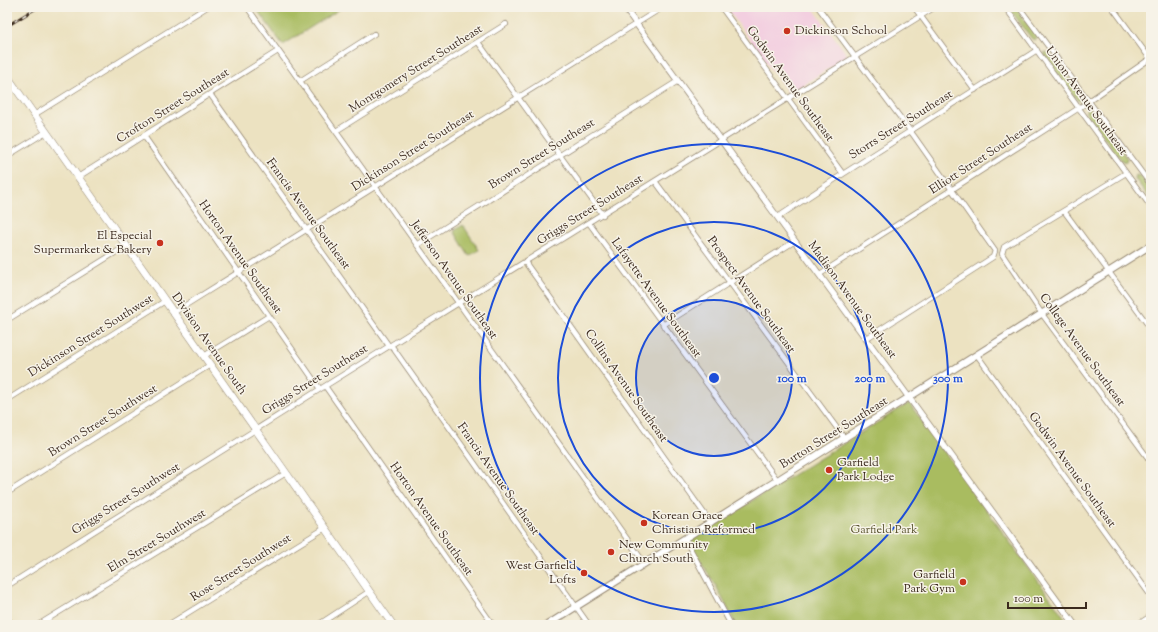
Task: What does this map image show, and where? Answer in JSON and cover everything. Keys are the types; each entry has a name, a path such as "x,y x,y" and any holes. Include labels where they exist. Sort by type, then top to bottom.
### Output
{"main road":[{"name":"Division Avenue South","path":"7,76 393,625"},
{"name":"Burton Street Southeast","path":"548,625 1151,245"}],"street":[{"path":"34,115 208,7"},
{"name":"Jefferson Avenue Southeast","path":"247,7 645,564"},
{"name":"Madison Avenue Southeast","path":"624,7 1074,623"},
{"name":"Dickinson Street Southeast","path":"173,313 663,7"},
{"name":"Godwin Avenue Southeast","path":"721,7 843,174"},
{"path":"818,7 910,131 993,249 993,257 867,338"},
{"path":"914,7 975,90"},
{"name":"Griggs Street Southeast","path":"255,429 788,100 935,7"},
{"name":"Union Avenue Southeast","path":"1005,7 1151,207"},
{"path":"1019,7 1151,185"},
{"path":"1112,7 1151,59"},
{"name":"Montgomery Street Southeast","path":"336,131 506,24"},
{"path":"300,81 374,34"},
{"path":"478,42 602,215"},
{"name":"Storrs Street Southeast","path":"778,218 843,174 1037,50"},
{"name":"Crofton Street Southeast","path":"78,177 278,51"},
{"name":"Elliott Street Southeast","path":"820,274 1079,108 1151,59"},
{"name":"Brown Street Southeast","path":"417,245 678,81"},
{"name":"Francis Avenue Southeast","path":"210,94 589,625"},
{"path":"7,156 46,132"},
{"name":"Horton Avenue Southeast","path":"144,136 320,389"},
{"path":"1126,173 1064,211 1151,330"},
{"name":"Prospect Avenue Southeast","path":"655,181 845,439"},
{"name":"College Avenue Southeast","path":"1064,211 1004,247 1003,258 1042,314 1151,462"},
{"name":"Lafayette Avenue Southeast","path":"589,223 778,481"},
{"path":"663,325 795,241"},
{"path":"7,320 126,246"},
{"name":"Collins Avenue Southeast","path":"525,262 711,523"},
{"name":"Dickinson Street Southwest","path":"7,400 165,301"},
{"path":"204,356 269,316"},
{"name":"Godwin Avenue Southeast","path":"977,356 1151,596"},
{"name":"Brown Street Southwest","path":"7,493 210,365"},
{"name":"Horton Avenue Southeast","path":"325,386 493,625"},
{"name":"Griggs Street Southwest","path":"7,586 255,429"},
{"name":"Elm Street Southwest","path":"38,625 286,473"},
{"name":"Rose Street Southwest","path":"168,625 325,528"},
{"path":"685,539 731,625"},
{"path":"318,625 370,591"},
{"path":"1137,625 1151,616"},
{"path":"7,618 12,625"},
{"path":"1065,625 1074,623"}],"shaded area":[{"name":"Dickinson School","path":"726,7 812,7 848,56 789,94"}],"green space":[{"path":"255,7 343,7 283,45"},
{"path":"1008,7 1015,7 1037,36 1036,40 1032,39"},
{"path":"1045,52 1049,53 1082,97 1081,101 1077,100 1044,56"},
{"path":"1089,108 1127,158 1126,162 1122,161 1086,113 1086,110"},
{"path":"1136,175 1140,176 1151,190 1151,200 1135,179"},
{"path":"463,225 479,250 469,256 454,231"},
{"name":"Garfield Park","path":"909,403 1070,625 736,625 715,584 687,541"}],"railway":[{"path":"7,26 38,7"}],"place":[{"name":"Dickinson School","path":"787,31"},
{"name":"El Especial Supermarket & Bakery","path":"160,243"},
{"name":"Garfield Park Lodge","path":"829,470"},
{"name":"Korean Grace Christian Reformed","path":"644,523"},
{"name":"New Community Church South","path":"611,552"},
{"name":"West Garfield Lofts","path":"584,573"},
{"name":"Garfield Park Gym","path":"963,582"}]}
